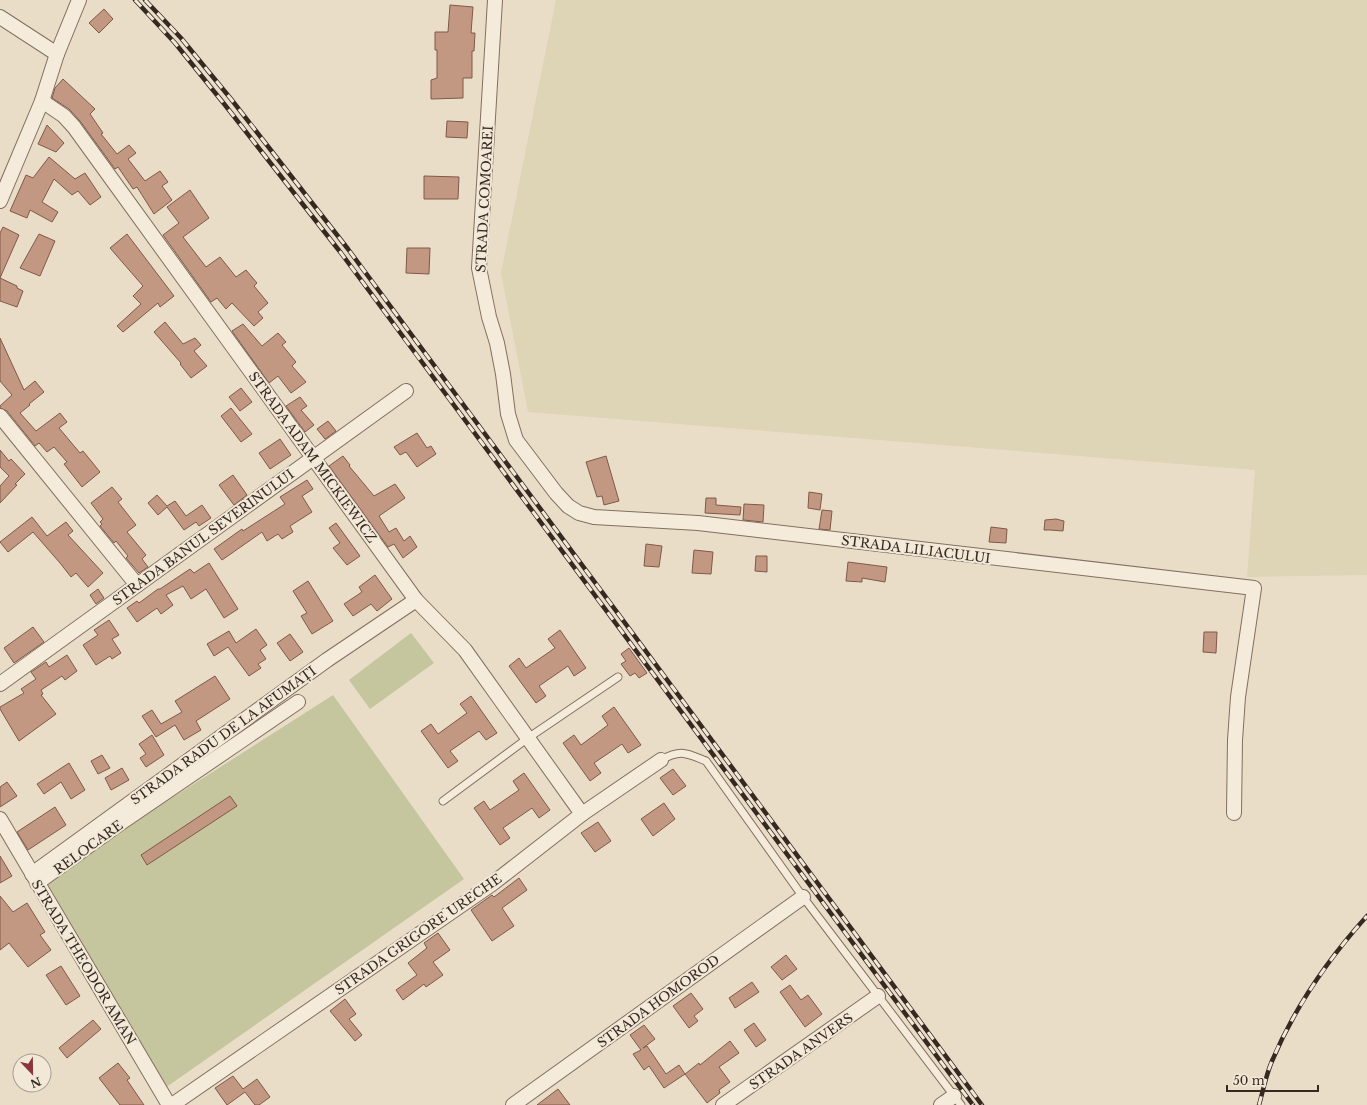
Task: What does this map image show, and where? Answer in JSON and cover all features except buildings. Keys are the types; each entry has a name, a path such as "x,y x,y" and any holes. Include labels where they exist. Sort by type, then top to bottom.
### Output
{"street":[{"path":"0,202 42,101 57,54 79,0"},
{"name":"STRADA COMOAREI","path":"495,0 478,268 489,317 497,343 508,414 516,440 556,493 568,506 579,513"},
{"path":"0,17 57,54"},
{"name":"STRADA ADAM MICKIEWICZ","path":"42,101 64,116 75,128 416,600 465,650 582,814"},
{"name":"STRADA BANUL SEVERINULUI","path":"0,684 406,391"},
{"path":"0,416 137,585"},
{"name":"STRADA LILIACULUI","path":"579,513 594,517 698,523 1254,588 1238,697 1235,740 1234,813"},
{"name":"STRADA RADU DE LA AFUMAȚI","path":"34,878 327,660 416,600"},
{"name":"RELOCARE","path":"34,878 112,829 298,702"},
{"name":"STRADA GRIGORE URECHE","path":"172,1105 492,884 582,814 661,760"},
{"name":"STRADA THEODOR AMAN","path":"0,819 169,1105"},
{"name":"STRADA HOMOROD","path":"513,1105 803,897"},
{"name":"STRADA ANVERS","path":"723,1105 878,996"},
{"path":"940,1105 957,1100"}],"lane":[{"path":"444,801 528,738 618,677"},
{"path":"661,760 672,754 685,752 706,761 803,897 957,1100"}],"shaded area":[{"path":"556,0 1367,0 1367,575 1247,577 1255,470 528,412 501,273"}],"green space":[{"path":"411,633 434,663 370,709 349,680"},
{"path":"333,695 464,879 165,1088 45,879"}],"railway":[{"path":"135,0 175,43 341,253 973,1105"},
{"path":"145,0 181,38 231,99 348,249 982,1105"},
{"path":"1259,1105 1270,1066 1291,1022 1326,967 1367,916"}]}
